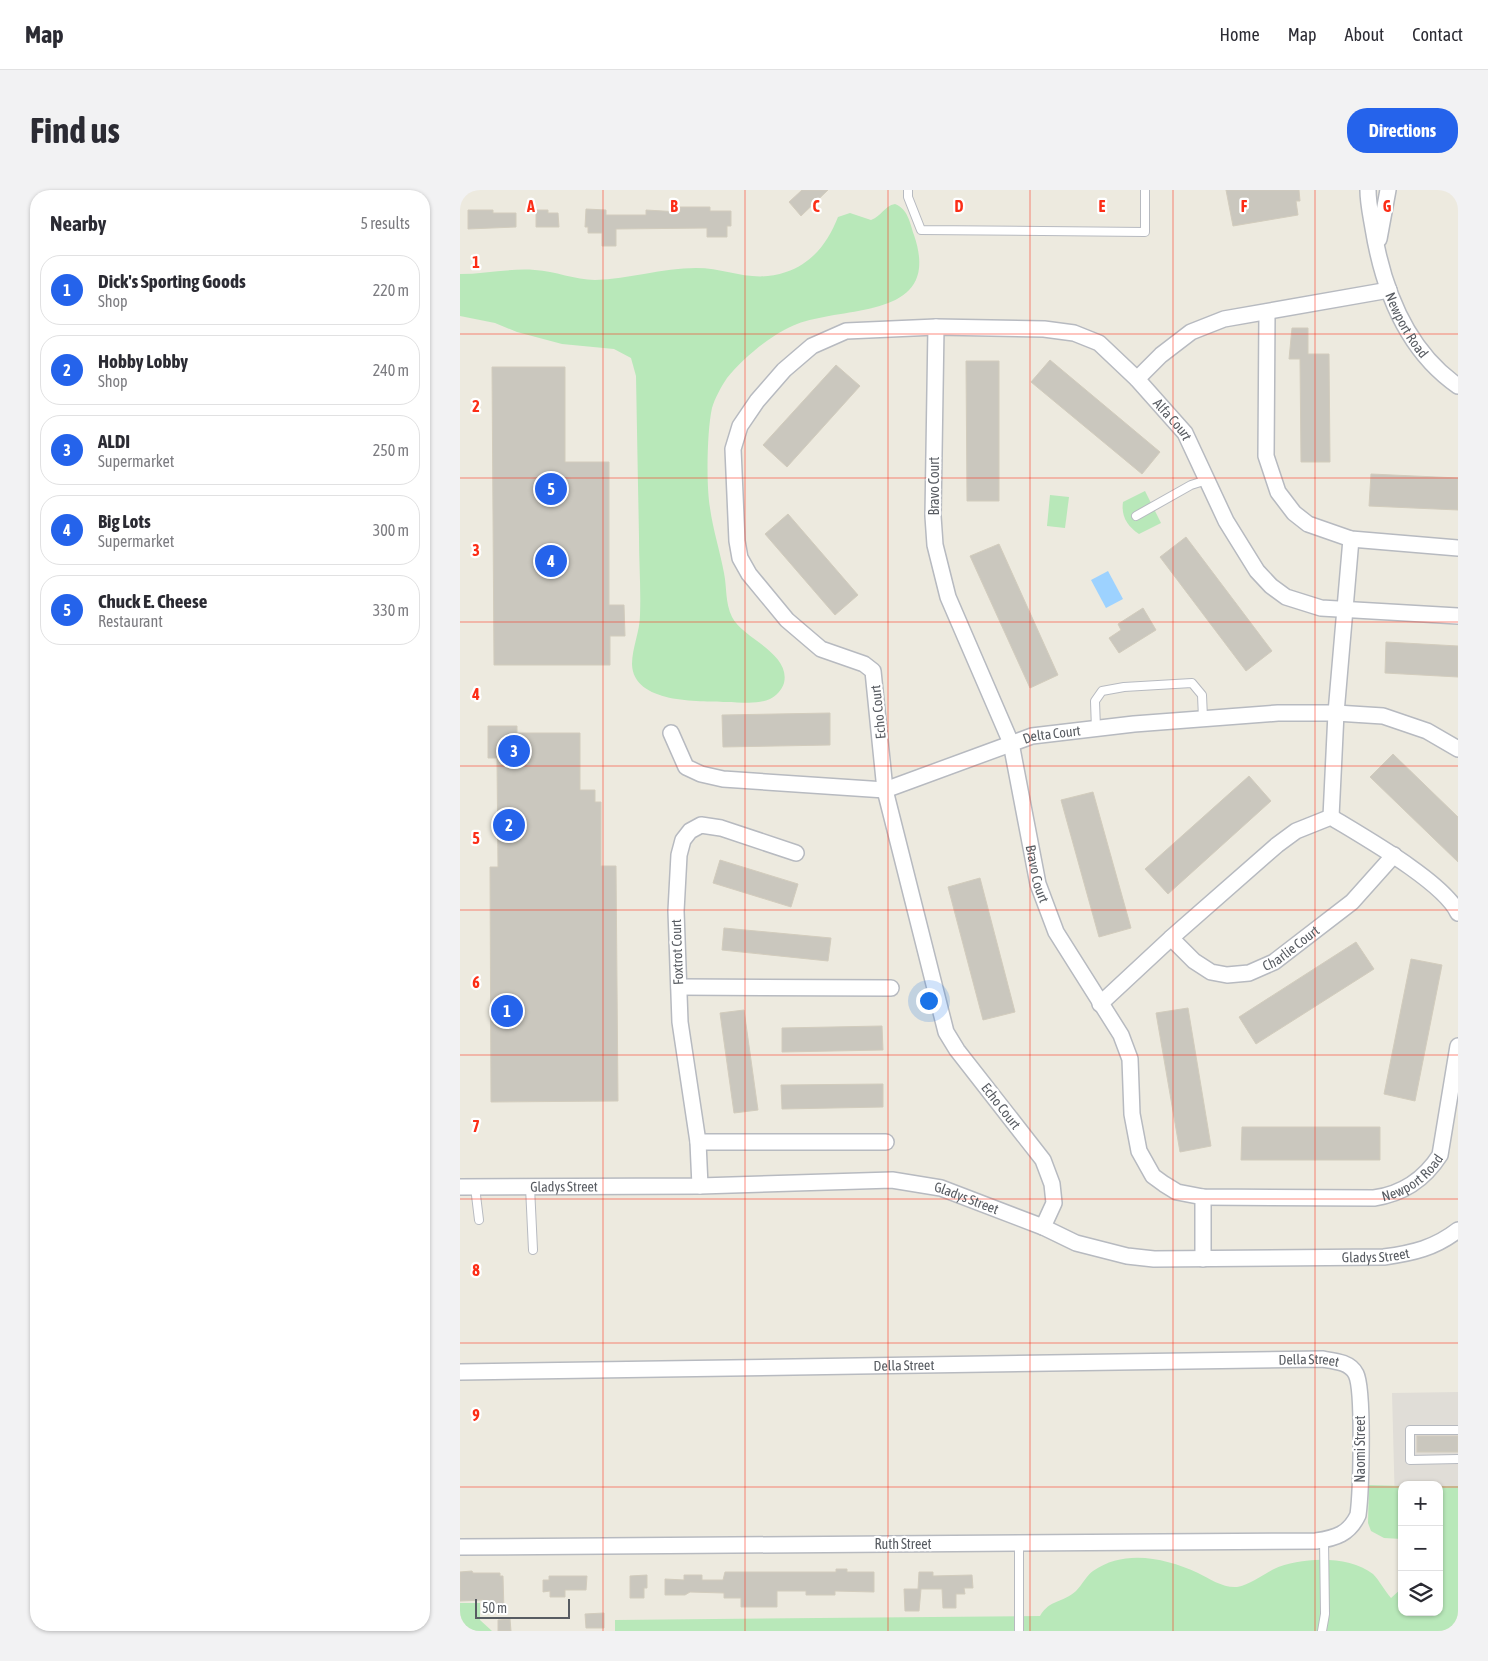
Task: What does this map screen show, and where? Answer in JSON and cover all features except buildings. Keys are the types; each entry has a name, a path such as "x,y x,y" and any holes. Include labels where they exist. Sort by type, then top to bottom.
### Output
{"street":[{"name":"Newport Road","path":"1368,190 1376,250 1388,290 1400,318 1412,340 1440,374 1458,386"},
{"name":"Newport Road","path":"1376,250 1388,190"},
{"path":"1137,379 1160,355 1191,332 1224,319 1388,290"},
{"path":"1267,312 1266,456 1278,492 1294,513 1308,524 1351,539 1458,548"},
{"name":"Alfa Court","path":"936,327 1044,329 1074,333 1099,343 1137,379 1185,433 1226,521 1241,547 1271,586 1286,597 1321,608 1458,616"},
{"name":"Bravo Court","path":"936,327 933,516 935,545 948,597 1011,743 1038,884 1056,932 1121,1035 1130,1059 1132,1114 1139,1151 1153,1176 1164,1184 1177,1192 1203,1197"},
{"name":"Echo Court","path":"936,327 846,331 812,346 784,370 757,401 740,426 733,449 737,541 740,558 763,592 802,634 821,649 864,664 873,671 885,790 946,1032 957,1050 1043,1160 1052,1184 1054,1203 1043,1227"},
{"path":"1332,818 1336,713 1351,539"},
{"name":"Delta Court","path":"671,733 686,767 701,774 723,779 885,790 1032,736 1203,718 1336,713 1383,716 1428,731 1458,749"},
{"path":"1100,1004 1171,938 1277,845 1312,824 1332,818 1394,855 1448,899 1458,913"},
{"name":"Foxtrot Court","path":"700,1186 698,1142 680,1022 678,987 677,878 679,855 683,840 690,831 701,825 721,828 796,853"},
{"name":"Charlie Court","path":"1171,938 1194,962 1211,972 1227,975 1249,972 1274,962 1352,902 1394,855"},
{"path":"678,987 891,988"},
{"name":"Newport Road","path":"1203,1197 1363,1198 1391,1196 1404,1190 1432,1167 1440,1155 1458,1046"},
{"path":"698,1142 886,1142"},
{"name":"Gladys Street","path":"468,1187 700,1186 892,1180 941,1188 1043,1227 1076,1243 1127,1256 1154,1259 1384,1257 1414,1253 1443,1242 1458,1230"},
{"path":"1203,1197 1203,1259"},
{"name":"Della Street","path":"460,1372 1303,1358 1329,1360 1347,1364"},
{"name":"Naomi Street","path":"1344,1534 1352,1527 1358,1515 1360,1488 1358,1383 1356,1374 1347,1364"},
{"name":"Ruth Street","path":"460,1547 1293,1542 1324,1540 1344,1534"}],"lane":[{"path":"908,190 908,197 921,230 1145,232 1145,190"},
{"path":"1136,516 1190,486 1208,480"},
{"path":"1096,729 1095,701 1102,691 1124,687 1192,683 1202,695 1203,718"},
{"path":"468,1187 479,1220"},
{"path":"530,1187 532,1250"},
{"path":"1458,1430 1410,1430 1410,1460 1458,1459"},
{"path":"1322,1631 1326,1614 1324,1540"},
{"path":"1019,1544 1019,1631"}],"shaded area":[{"path":"1458,1392 1458,1503 1443,1504 1443,1481 1398,1481 1398,1506 1395,1506 1392,1393"}],"green space":[{"path":"895,204 903,209 910,221 919,262 915,282 903,296 885,304 863,310 817,318 797,324 778,333 750,354 734,370 716,396 712,408 708,444 709,498 724,573 728,606 737,625 773,654 780,663 784,672 783,686 772,698 754,703 669,698 643,687 635,677 632,664 640,621 640,596 636,376 631,358 614,349 562,344 517,332 495,323 460,316 460,274 535,270 595,280 683,268 696,268 751,276 774,275 796,268 812,257 824,243 838,217 850,213 871,220"},
{"path":"1145,491 1161,523 1139,534 1131,528 1126,520 1123,512 1123,502"},
{"path":"1050,495 1069,497 1065,528 1047,526"},
{"path":"1369,1485 1398,1486 1398,1539 1384,1538 1371,1531 1368,1523"},
{"path":"1443,1486 1458,1486 1458,1631 615,1631 615,1620 1040,1616 1052,1604 1076,1591 1093,1571 1105,1564 1132,1558 1145,1558 1172,1563 1222,1585 1232,1587 1247,1584 1274,1569 1297,1562 1311,1560 1338,1561 1363,1568 1373,1574 1391,1598 1398,1592 1398,1616 1443,1616"},
{"path":"460,1603 480,1603 480,1620 492,1631 460,1631"}],"water":[{"path":"1108,571 1123,599 1106,608 1091,580"}],"place":[{"name":"Chuck E. Cheese","path":"551,489"},
{"name":"Big Lots","path":"551,561"},
{"name":"ALDI","path":"514,751"},
{"name":"Hobby Lobby","path":"509,825"},
{"name":"Dick's Sporting Goods","path":"507,1011"}]}
